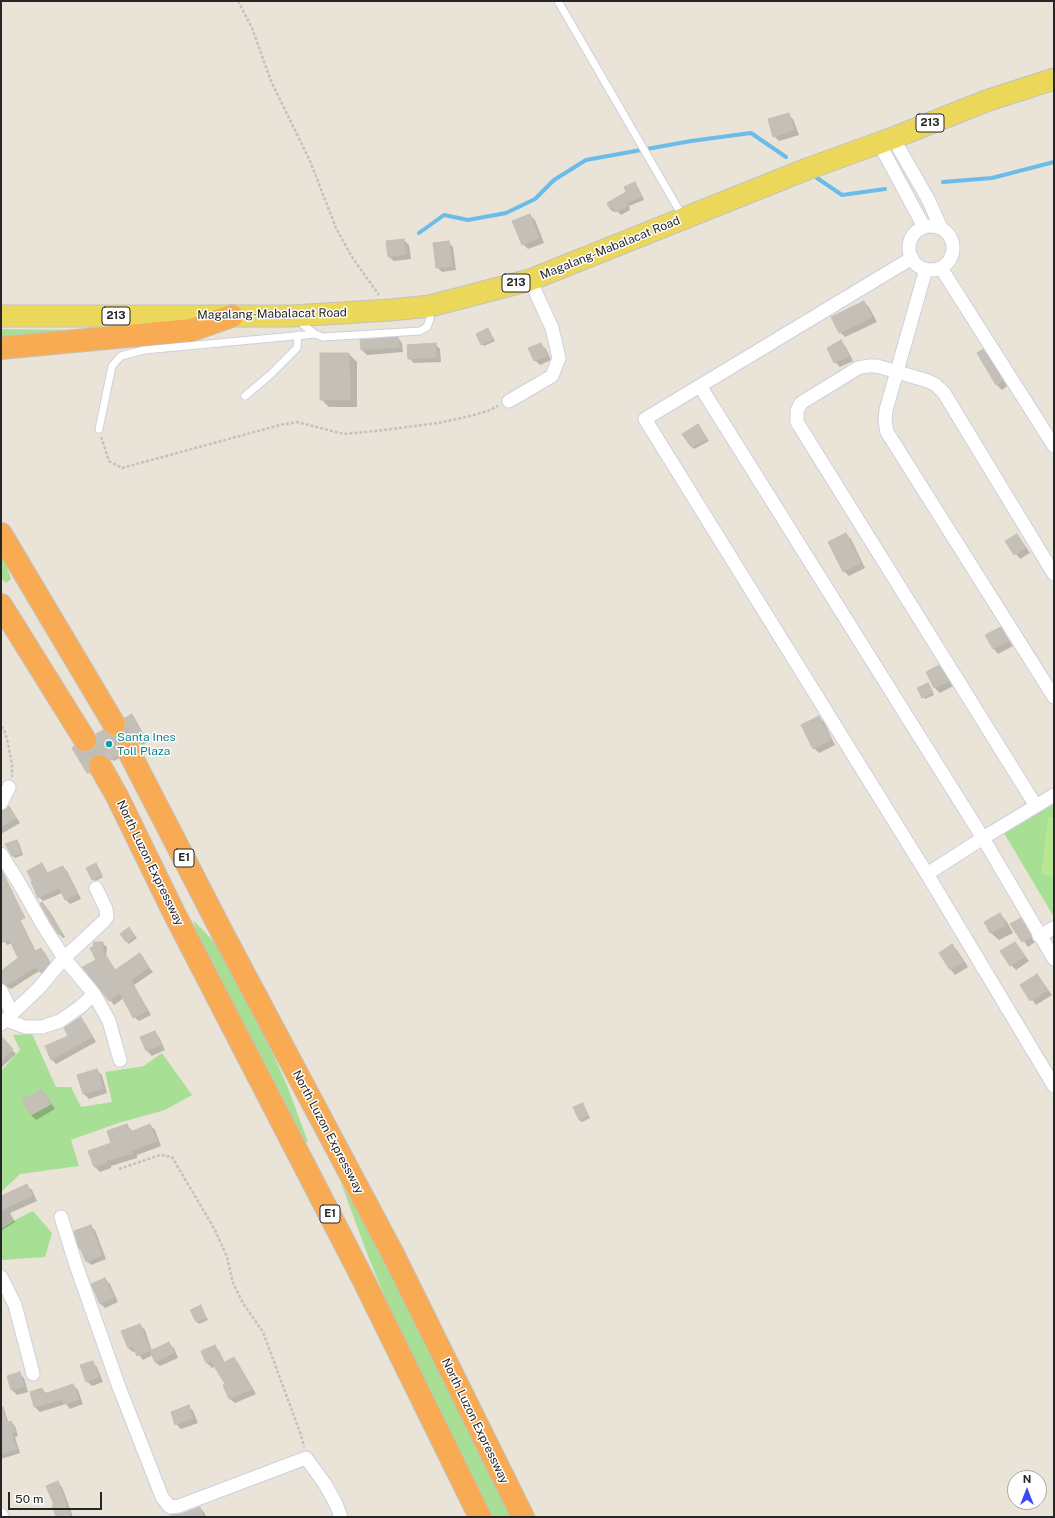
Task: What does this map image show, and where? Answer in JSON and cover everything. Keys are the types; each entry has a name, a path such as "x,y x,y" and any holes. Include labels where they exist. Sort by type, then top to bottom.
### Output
{"highway":[{"path":"1,348 192,330 232,316"},
{"path":"1,534 114,724"},
{"path":"1,605 85,740"},
{"name":"North Luzon Expressway","path":"128,750 224,936 395,1258 523,1517"},
{"name":"North Luzon Expressway","path":"100,766 117,796 174,913 363,1279 480,1517"}],"main road":[{"name":"Magalang-Mabalacat Road","path":"1,316 232,316 295,326 390,310 430,306 530,280 807,169 890,147 986,101 1054,80"}],"street":[{"path":"890,147 924,227"},
{"path":"890,147 928,199 941,228"},
{"path":"935,226 941,228 947,232 953,244 951,258 947,264 941,268 934,270 920,267 912,258 909,251 912,237 917,231 924,227 935,226"},
{"path":"912,258 645,419 927,874 1054,1086"},
{"path":"941,268 1054,446"},
{"path":"926,269 886,410 885,421 887,432 1054,697"},
{"path":"509,401 552,376 560,358 552,328 530,280"},
{"path":"1036,806 797,422 797,411 801,403 858,368 877,366 896,373 928,381 936,385 944,393 1054,574"},
{"path":"700,386 983,838 1039,936 1054,959"},
{"path":"1,802 9,786"},
{"path":"927,874 1054,795"},
{"path":"1,854 64,958 94,994 109,1021 120,1060"},
{"path":"6,1019 39,988 64,958 104,922 106,910 96,888"},
{"path":"1039,936 1054,928"},
{"path":"1,991 6,1019"},
{"path":"6,1019 26,1027 42,1027 60,1021 80,1007 94,994"},
{"path":"61,1217 76,1265 120,1387 162,1497 170,1507 180,1506 306,1458 325,1484 341,1517"},
{"path":"1,1277 15,1305 33,1374"}],"lane":[{"path":"558,1 684,218"},
{"path":"99,429 112,366 120,356 144,350 295,326 323,337 420,331 427,327 430,319 430,306"},
{"path":"295,326 315,334"},
{"path":"244,396 270,375 297,348 295,326"}],"path":[{"path":"238,1 252,28 272,81 310,161 336,228 352,257 390,310"},
{"path":"99,429 109,461 122,468 280,425 297,422 344,434 438,423 488,411 509,401"},
{"path":"1,727 4,729 12,765 12,777 9,786"},
{"path":"120,1169 160,1155 172,1157 215,1230 227,1257 233,1283 242,1303 263,1332 302,1435 306,1458"}],"green space":[{"path":"1,329 78,330 1,343"},
{"path":"1,550 11,579 6,583 1,578"},
{"path":"1054,803 1054,917 1004,833"},
{"path":"1048,817 1054,817 1054,876 1041,875"},
{"path":"193,920 218,946 249,999 288,1088 308,1142 299,1143 200,945"},
{"path":"32,1034 56,1087 71,1087 81,1107 112,1102 105,1072 144,1066 162,1053 192,1095 165,1110 118,1123 71,1140 79,1166 20,1174 1,1192 1,1071 20,1050 13,1035"},
{"path":"341,1183 395,1277 514,1517 488,1517 394,1319 368,1256"},
{"path":"33,1211 52,1233 45,1257 1,1260 1,1229"}],"building":[{"path":"789,113 794,130 773,137 768,119"},
{"path":"635,182 641,197 626,203 628,206 616,212 614,207 610,209 607,203 626,192 624,187"},
{"path":"530,214 539,238 522,245 512,221"},
{"path":"404,239 406,254 388,257 386,241"},
{"path":"449,241 452,266 436,268 433,243"},
{"path":"864,301 872,317 839,333 831,317"},
{"path":"488,328 493,339 481,345 476,334"},
{"path":"398,337 399,347 361,350 360,340"},
{"path":"841,340 849,356 834,363 827,348"},
{"path":"436,343 436,357 408,359 407,345"},
{"path":"541,343 547,356 534,361 528,348"},
{"path":"983,349 1003,381 996,385 977,353"},
{"path":"320,353 349,353 350,399 320,400"},
{"path":"698,424 707,439 691,447 682,434"},
{"path":"846,533 861,563 843,572 828,542"},
{"path":"1017,534 1026,548 1014,555 1005,541"},
{"path":"1001,627 1009,641 993,649 985,635"},
{"path":"939,665 949,681 934,688 926,672"},
{"path":"928,683 933,692 922,698 917,688"},
{"path":"132,714 146,740 139,744 134,739 122,739 117,744 117,756 111,760 107,755 94,755 89,760 89,772 87,773 72,748 74,746 79,751 91,751 96,746 96,734 103,730 108,735 120,735 125,730 125,718"},
{"path":"819,716 831,740 813,749 801,725"},
{"path":"9,806 16,818 1,827 1,811"},
{"path":"17,840 21,853 12,856 5,844"},
{"path":"42,863 47,873 63,866 77,894 65,900 59,888 38,898 27,871"},
{"path":"96,863 102,875 92,880 86,868"},
{"path":"1,869 25,918 20,920 35,951 41,948 50,963 39,972 36,967 6,985 1,983 1,971 18,958 9,939 1,943"},
{"path":"42,902 62,933 58,934 40,904"},
{"path":"1000,913 1006,925 990,933 984,922"},
{"path":"1021,918 1031,937 1022,942 1010,924"},
{"path":"129,927 135,936 126,942 120,934"},
{"path":"94,942 103,942 103,951 115,970 140,953 149,967 131,980 147,1011 133,1018 120,993 109,1001 82,967 96,960 90,948 93,947"},
{"path":"1015,942 1025,956 1010,966 1000,951"},
{"path":"952,944 963,962 950,970 939,953"},
{"path":"1037,974 1048,990 1030,1001 1020,985"},
{"path":"81,1017 92,1037 51,1060 45,1046 68,1036 64,1028"},
{"path":"155,1031 161,1045 146,1051 140,1037"},
{"path":"1,1036 13,1049 1,1060"},
{"path":"97,1069 103,1088 83,1094 77,1075"},
{"path":"42,1089 51,1104 31,1115 22,1100"},
{"path":"583,1103 588,1116 579,1120 573,1107"},
{"path":"127,1124 130,1132 150,1124 157,1141 132,1150 133,1153 106,1161 107,1163 94,1167 88,1151 111,1143 107,1131"},
{"path":"27,1184 32,1196 1,1210 1,1196"},
{"path":"91,1225 102,1255 86,1262 80,1248 79,1249 74,1231"},
{"path":"105,1278 114,1297 100,1304 91,1284"},
{"path":"201,1305 206,1318 196,1322 190,1310"},
{"path":"140,1324 150,1350 137,1356 133,1346 128,1348 121,1331"},
{"path":"169,1342 174,1353 155,1362 150,1351"},
{"path":"215,1345 223,1363 234,1357 252,1389 229,1399 223,1385 225,1384 211,1361 206,1363 201,1351"},
{"path":"93,1361 99,1377 86,1382 80,1365"},
{"path":"20,1372 24,1387 11,1390 7,1376"},
{"path":"73,1384 79,1399 64,1404 63,1399 34,1407 30,1392 42,1388 44,1394"},
{"path":"189,1405 193,1418 175,1425 171,1412"},
{"path":"1,1407 3,1407 8,1422 11,1421 15,1432 11,1433 17,1449 1,1454"},
{"path":"58,1481 70,1517 56,1517 52,1505 54,1505 46,1486"},
{"path":"200,1507 204,1517 168,1517 182,1514"}],"waterway":[{"path":"419,233 444,215 468,220 506,213 535,199 554,180 586,160 691,141 751,133 786,157"},
{"path":"943,182 992,178 1054,162"},
{"path":"817,178 842,195 885,189"}],"tunnel":[{"path":"114,724 128,750"},
{"path":"85,740 100,766"}],"place":[{"name":"Santa Ines Toll Plaza","path":"109,744"}]}
